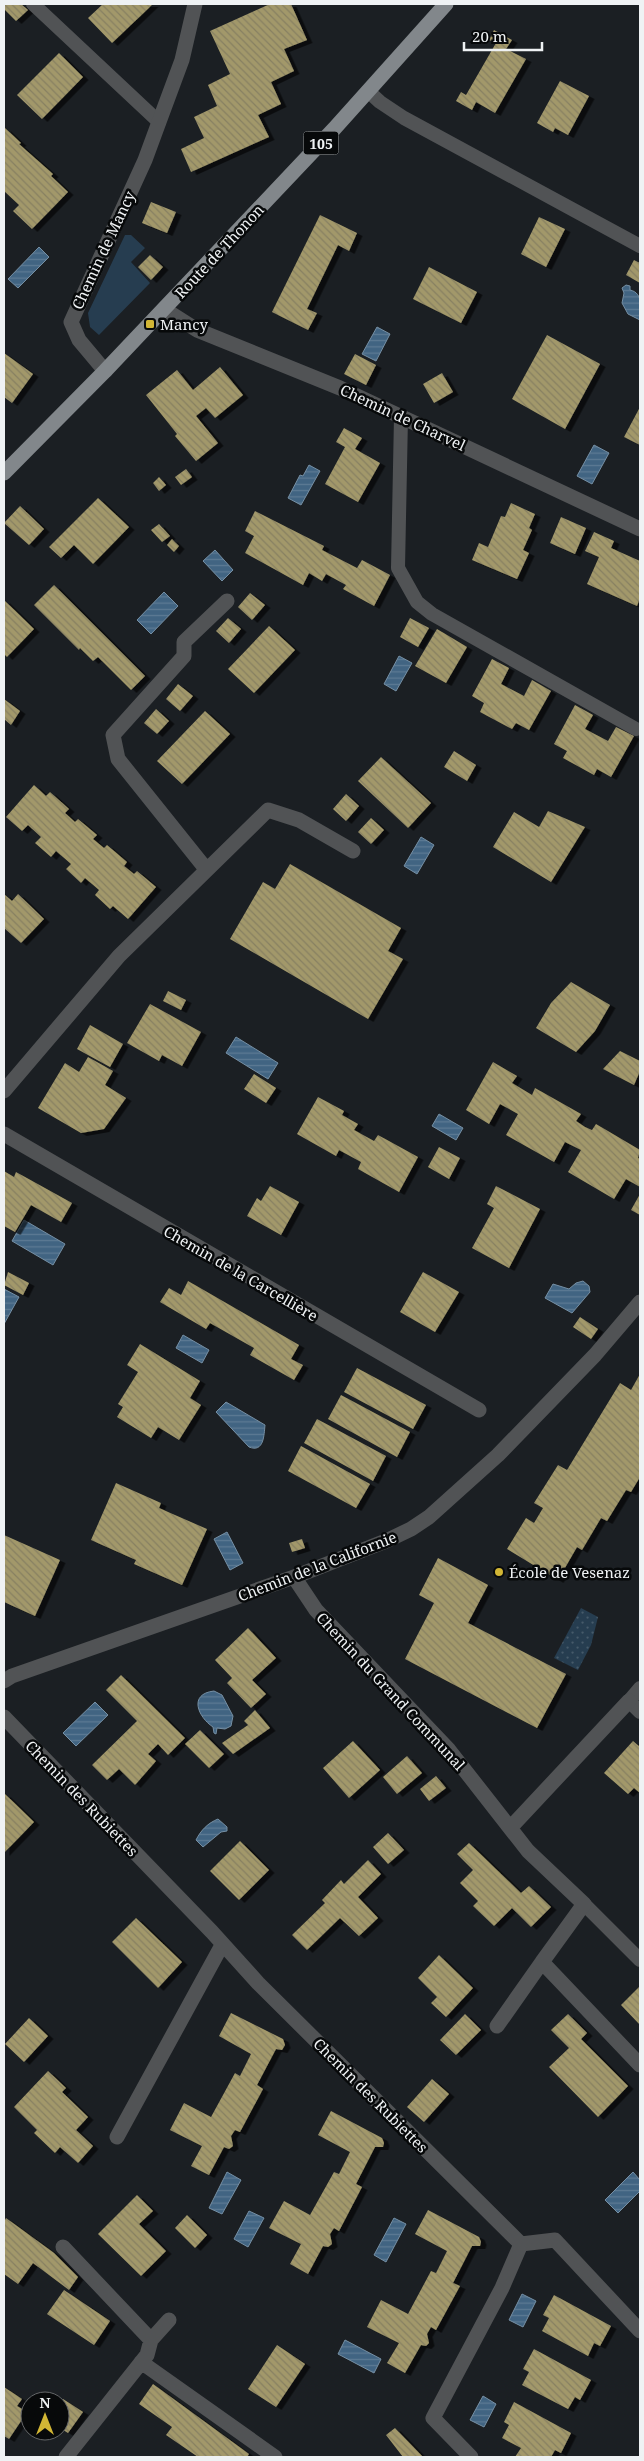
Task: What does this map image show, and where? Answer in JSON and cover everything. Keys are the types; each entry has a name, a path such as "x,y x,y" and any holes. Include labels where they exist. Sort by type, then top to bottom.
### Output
{"main road":[{"name":"Route de Thonon","path":"4,473 164,309 368,91 446,4"}],"street":[{"name":"Chemin de Mancy","path":"105,371 79,340 71,322 145,160 160,122 182,60 195,4"},
{"name":"Chemin de Charvel","path":"164,309 197,330 340,388 640,529"},
{"path":"206,869 118,759 114,735 184,656 184,642 227,601"},
{"path":"4,1091 119,956 268,810 299,820 353,852"},
{"name":"Chemin de la Carcellière","path":"4,1134 479,1410"},
{"name":"Chemin de la Californie","path":"4,1682 12,1676 294,1577 386,1541 428,1517 506,1447 595,1355 640,1302"},
{"name":"Chemin du Grand Communal","path":"294,1577 316,1610 449,1750 528,1851 584,1904"},
{"path":"510,1828 629,1701"},
{"name":"Chemin des Rubiettes","path":"4,1717 212,1932 222,1945 521,2244"},
{"path":"497,2026 584,1904"},
{"path":"117,2136 222,1945"},
{"path":"542,1962 640,2065"},
{"path":"471,2457 433,2418 502,2288 521,2244 555,2240 640,2331"},
{"path":"63,2247 151,2340"},
{"path":"66,2457 142,2362 147,2355 151,2340 169,2320"},
{"path":"142,2362 275,2457"}],"lane":[{"path":"33,4 160,122"},
{"path":"368,91 380,102 404,118 640,246"},
{"path":"402,417 398,568 417,602 441,619 636,729"},
{"path":"640,1688 629,1701 640,1712"},
{"path":"584,1904 640,1960"}],"shaded area":[{"path":"125,235 131,235 145,248 131,262 150,283 99,335 90,327 88,313"},
{"path":"39,247 49,257 18,288 8,279"},
{"path":"626,285 630,286 630,290 637,294 639,298 641,306 640,320 628,314 622,303 624,293 622,288"},
{"path":"377,327 390,334 376,361 362,354"},
{"path":"594,445 609,453 592,484 577,476"},
{"path":"309,465 320,471 301,505 288,498 300,475 303,476"},
{"path":"215,550 233,570 222,581 203,561"},
{"path":"164,592 178,606 151,634 137,620"},
{"path":"399,656 412,663 396,691 384,684"},
{"path":"421,837 434,845 417,874 404,866"},
{"path":"236,1037 278,1063 268,1079 226,1053"},
{"path":"439,1114 463,1128 456,1140 432,1126"},
{"path":"24,1220 65,1244 53,1265 12,1241"},
{"path":"583,1281 589,1286 590,1292 572,1313 545,1298 553,1284 569,1289 576,1283"},
{"path":"4,1289 19,1297 4,1324"},
{"path":"183,1335 209,1350 202,1363 176,1348"},
{"path":"226,1402 265,1425 262,1442 258,1448 249,1447 216,1412"},
{"path":"227,1532 243,1563 230,1570 214,1539"},
{"path":"581,1608 598,1617 591,1645 578,1670 554,1658"},
{"path":"214,1691 222,1695 233,1716 231,1726 225,1729 217,1728 216,1734 213,1727 203,1718 198,1706 201,1696"},
{"path":"95,1702 108,1715 76,1746 63,1733"},
{"path":"218,1819 227,1827 227,1831 221,1832 203,1847 196,1840 205,1827"},
{"path":"227,2172 241,2180 222,2214 209,2208"},
{"path":"633,2172 640,2180 640,2191 618,2213 605,2200"},
{"path":"249,2211 264,2218 248,2247 234,2239"},
{"path":"394,2218 406,2224 386,2262 374,2255"},
{"path":"522,2294 536,2301 523,2327 509,2320"},
{"path":"345,2340 381,2359 374,2373 338,2354"},
{"path":"483,2396 496,2404 484,2427 470,2420"}],"building":[{"path":"4,4 21,4 28,10 16,21 4,9"},
{"path":"103,4 153,4 112,43 88,18"},
{"path":"270,4 291,4 307,40 284,49 294,71 271,82 281,104 258,115 269,137 191,172 181,149 204,138 194,117 217,106 208,85 230,74 210,31"},
{"path":"494,30 512,40 506,49 526,59 495,113 476,102 472,110 456,101 461,92 466,95 496,43 489,40"},
{"path":"59,53 83,77 42,119 17,95"},
{"path":"560,81 589,96 568,135 555,128 553,132 537,123"},
{"path":"5,128 21,143 19,144 53,174 51,176 68,192 32,229 13,211 19,205 5,192 4,194"},
{"path":"151,202 176,212 167,233 142,223"},
{"path":"320,215 357,233 349,251 338,245 307,309 317,313 308,330 272,312"},
{"path":"539,217 565,229 546,267 521,254"},
{"path":"150,255 163,267 151,280 138,267"},
{"path":"634,260 640,263 640,283 626,275"},
{"path":"429,267 477,292 461,323 413,299"},
{"path":"547,335 600,364 565,429 512,399"},
{"path":"4,353 33,374 12,403 4,397"},
{"path":"355,354 376,365 366,385 344,374"},
{"path":"220,367 243,395 215,418 206,408 196,416 218,443 196,461 175,436 177,434 146,395 177,370 193,390"},
{"path":"442,373 453,392 434,403 423,384"},
{"path":"640,407 640,445 624,437"},
{"path":"344,428 362,438 355,449 380,463 358,502 325,484 345,447 336,442"},
{"path":"186,469 192,477 181,485 175,477"},
{"path":"159,477 166,485 159,491 153,483"},
{"path":"98,498 129,527 93,564 74,545 61,558 49,547"},
{"path":"511,503 535,514 529,528 532,530 523,550 529,553 517,579 472,560 479,543 488,547 501,516 505,517"},
{"path":"20,506 44,529 29,545 4,523"},
{"path":"255,511 324,546 322,550 357,568 362,560 390,575 374,606 343,589 346,585 326,574 322,581 309,573 303,585 245,553 254,536 245,531"},
{"path":"561,517 586,528 575,554 550,543"},
{"path":"159,524 170,536 162,542 151,530"},
{"path":"594,532 614,541 611,548 640,561 640,598 637,606 587,584 599,557 585,551"},
{"path":"172,539 179,546 174,552 167,545"},
{"path":"54,585 145,676 131,690 98,657 93,661 80,648 79,650 34,605"},
{"path":"250,593 265,605 252,620 238,607"},
{"path":"4,600 34,629 7,657 4,654"},
{"path":"228,618 241,629 229,643 216,631"},
{"path":"410,618 429,628 418,647 400,637"},
{"path":"269,626 295,650 254,693 228,669"},
{"path":"437,629 467,647 446,683 415,666"},
{"path":"492,659 509,668 501,684 524,696 532,680 551,691 529,730 516,723 512,729 480,712 484,703 472,696"},
{"path":"178,684 193,696 180,711 166,699"},
{"path":"4,699 20,711 11,725 4,719"},
{"path":"575,705 593,715 585,729 608,741 616,727 634,736 611,777 597,769 594,775 563,758 567,751 554,744"},
{"path":"156,709 169,721 157,734 144,723"},
{"path":"205,711 230,734 182,784 157,761"},
{"path":"454,751 476,765 467,781 444,767"},
{"path":"381,757 431,803 408,828 358,781"},
{"path":"34,785 46,796 50,792 69,809 65,813 75,822 78,819 97,835 93,839 104,848 107,845 127,862 124,866 134,874 137,871 156,887 128,919 113,906 110,909 95,895 99,890 85,878 81,883 66,869 71,864 56,851 51,857 35,843 41,837 28,825 22,831 6,817"},
{"path":"346,794 359,806 346,821 333,809"},
{"path":"548,811 585,827 551,882 493,847 514,812 539,827"},
{"path":"371,818 384,830 371,844 358,832"},
{"path":"290,864 401,928 388,951 403,959 368,1019 230,939 263,882 275,889"},
{"path":"4,894 12,901 18,894 44,919 21,943 4,928"},
{"path":"571,982 610,1005 595,1031 576,1052 536,1028 551,1003"},
{"path":"168,991 186,1000 181,1010 163,1001"},
{"path":"150,1004 201,1032 182,1066 162,1055 159,1061 127,1043"},
{"path":"90,1025 123,1044 110,1067 77,1049"},
{"path":"620,1051 640,1061 640,1071 634,1085 603,1069"},
{"path":"88,1057 113,1071 105,1085 126,1098 104,1129 81,1133 38,1108 65,1063 79,1072"},
{"path":"493,1062 517,1076 512,1083 532,1095 535,1088 581,1114 576,1121 585,1127 592,1130 596,1124 640,1150 638,1158 640,1159 640,1187 626,1179 614,1199 568,1172 581,1150 565,1142 554,1162 506,1135 518,1114 500,1104 489,1124 466,1110"},
{"path":"254,1074 276,1088 266,1103 244,1089"},
{"path":"318,1097 344,1111 342,1115 358,1124 354,1130 374,1141 378,1135 418,1157 399,1192 358,1169 361,1162 339,1150 336,1156 297,1134"},
{"path":"439,1147 460,1158 449,1179 428,1167"},
{"path":"4,1171 14,1177 16,1172 72,1203 61,1222 31,1205 15,1232 4,1226"},
{"path":"270,1186 299,1202 281,1235 247,1216 257,1198 261,1201"},
{"path":"496,1186 540,1209 509,1268 472,1248 494,1208 487,1204"},
{"path":"640,1194 640,1215 631,1210"},
{"path":"8,1272 29,1283 23,1295 4,1285"},
{"path":"423,1272 459,1292 435,1332 400,1312"},
{"path":"188,1281 299,1345 291,1359 303,1365 294,1380 250,1355 254,1348 210,1323 206,1329 160,1302 169,1288 181,1295"},
{"path":"580,1317 598,1329 591,1339 573,1327"},
{"path":"140,1344 200,1381 190,1398 201,1405 179,1440 158,1427 151,1438 117,1417 123,1407 118,1404 138,1372 127,1365"},
{"path":"357,1368 426,1405 413,1429 344,1392"},
{"path":"640,1374 640,1477 631,1492 626,1490 607,1521 601,1518 582,1550 577,1547 558,1580 507,1549 526,1518 534,1523 543,1508 534,1503 558,1465 567,1470 620,1383 631,1390"},
{"path":"341,1395 410,1432 397,1457 328,1419"},
{"path":"317,1419 386,1456 373,1481 304,1443"},
{"path":"301,1446 370,1484 356,1508 288,1471"},
{"path":"116,1483 161,1503 159,1508 207,1529 182,1585 134,1564 136,1560 91,1540"},
{"path":"4,1535 60,1560 35,1616 4,1602"},
{"path":"302,1539 305,1548 292,1552 289,1543"},
{"path":"438,1558 488,1585 468,1623 566,1674 537,1728 405,1659 434,1603 419,1595"},
{"path":"248,1628 276,1658 252,1680 266,1694 251,1708 227,1683 232,1678 215,1660"},
{"path":"121,1675 185,1738 168,1755 158,1744 148,1754 156,1761 135,1785 119,1769 107,1780 92,1765 137,1721 106,1690"},
{"path":"255,1710 270,1728 233,1754 222,1743 248,1725 244,1721"},
{"path":"200,1730 224,1754 209,1768 185,1744"},
{"path":"353,1741 380,1770 349,1798 323,1768"},
{"path":"633,1741 640,1747 640,1793 634,1788 628,1794 604,1773"},
{"path":"407,1756 422,1773 397,1794 383,1777"},
{"path":"436,1776 446,1788 429,1801 420,1789"},
{"path":"4,1795 34,1822 4,1853"},
{"path":"388,1833 404,1850 388,1864 373,1847"},
{"path":"240,1841 269,1870 239,1900 210,1871"},
{"path":"469,1843 521,1893 529,1886 551,1907 531,1927 512,1908 494,1926 473,1906 478,1901 460,1883 473,1870 457,1854"},
{"path":"368,1860 381,1874 358,1897 378,1918 359,1936 340,1918 307,1950 292,1935 325,1903 322,1900 341,1880 344,1884"},
{"path":"136,1918 182,1962 158,1988 112,1942"},
{"path":"439,1955 473,1988 446,2017 431,2003 437,1997 418,1978"},
{"path":"640,1986 640,2025 621,2005"},
{"path":"231,2013 283,2039 285,2045 282,2050 276,2049 257,2085 263,2089 240,2132 235,2130 231,2136 233,2146 229,2149 224,2147 209,2175 191,2166 202,2146 170,2130 184,2103 211,2117 235,2073 240,2076 251,2054 219,2036"},
{"path":"465,2014 481,2030 456,2055 440,2040"},
{"path":"568,2014 587,2033 581,2039 628,2086 598,2117 549,2067 569,2048 551,2030"},
{"path":"29,2018 48,2036 24,2062 5,2044"},
{"path":"48,2071 66,2088 62,2092 88,2117 76,2130 93,2146 78,2163 60,2147 55,2153 34,2133 37,2130 14,2107"},
{"path":"432,2079 449,2094 424,2122 407,2107"},
{"path":"331,2111 382,2138 384,2143 383,2147 375,2147 356,2184 362,2187 339,2231 334,2228 330,2234 332,2244 328,2247 323,2246 308,2274 290,2264 301,2244 269,2228 284,2201 310,2215 334,2172 339,2174 350,2152 318,2135"},
{"path":"137,2195 153,2211 139,2224 166,2251 141,2276 98,2234"},
{"path":"428,2210 479,2237 481,2242 480,2246 472,2246 453,2283 460,2286 436,2330 431,2327 427,2334 429,2343 426,2346 421,2345 405,2373 387,2363 399,2343 367,2327 381,2300 408,2314 431,2271 436,2273 447,2251 415,2234"},
{"path":"187,2215 207,2235 195,2248 175,2228"},
{"path":"6,2218 54,2253 78,2277 69,2290 33,2263 18,2284 4,2274 4,2222"},
{"path":"64,2290 110,2321 94,2345 47,2314"},
{"path":"554,2295 611,2326 600,2346 594,2343 588,2356 542,2331 549,2318 543,2315"},
{"path":"277,2345 305,2364 276,2407 248,2389"},
{"path":"534,2349 591,2380 580,2400 575,2397 568,2409 522,2385 529,2372 523,2369"},
{"path":"153,2384 249,2454 247,2457 198,2457 166,2435 172,2427 139,2404"},
{"path":"4,2387 20,2398 17,2406 20,2408 20,2422 9,2439 4,2436"},
{"path":"514,2402 571,2433 561,2453 555,2450 551,2457 515,2457 521,2448 502,2438 509,2425 504,2422"},
{"path":"70,2404 83,2412 70,2430"},
{"path":"395,2428 423,2457 403,2457 386,2435"}],"place":[{"name":"Mancy","path":"150,324"},
{"name":"École de Vesenaz","path":"499,1572"}]}
